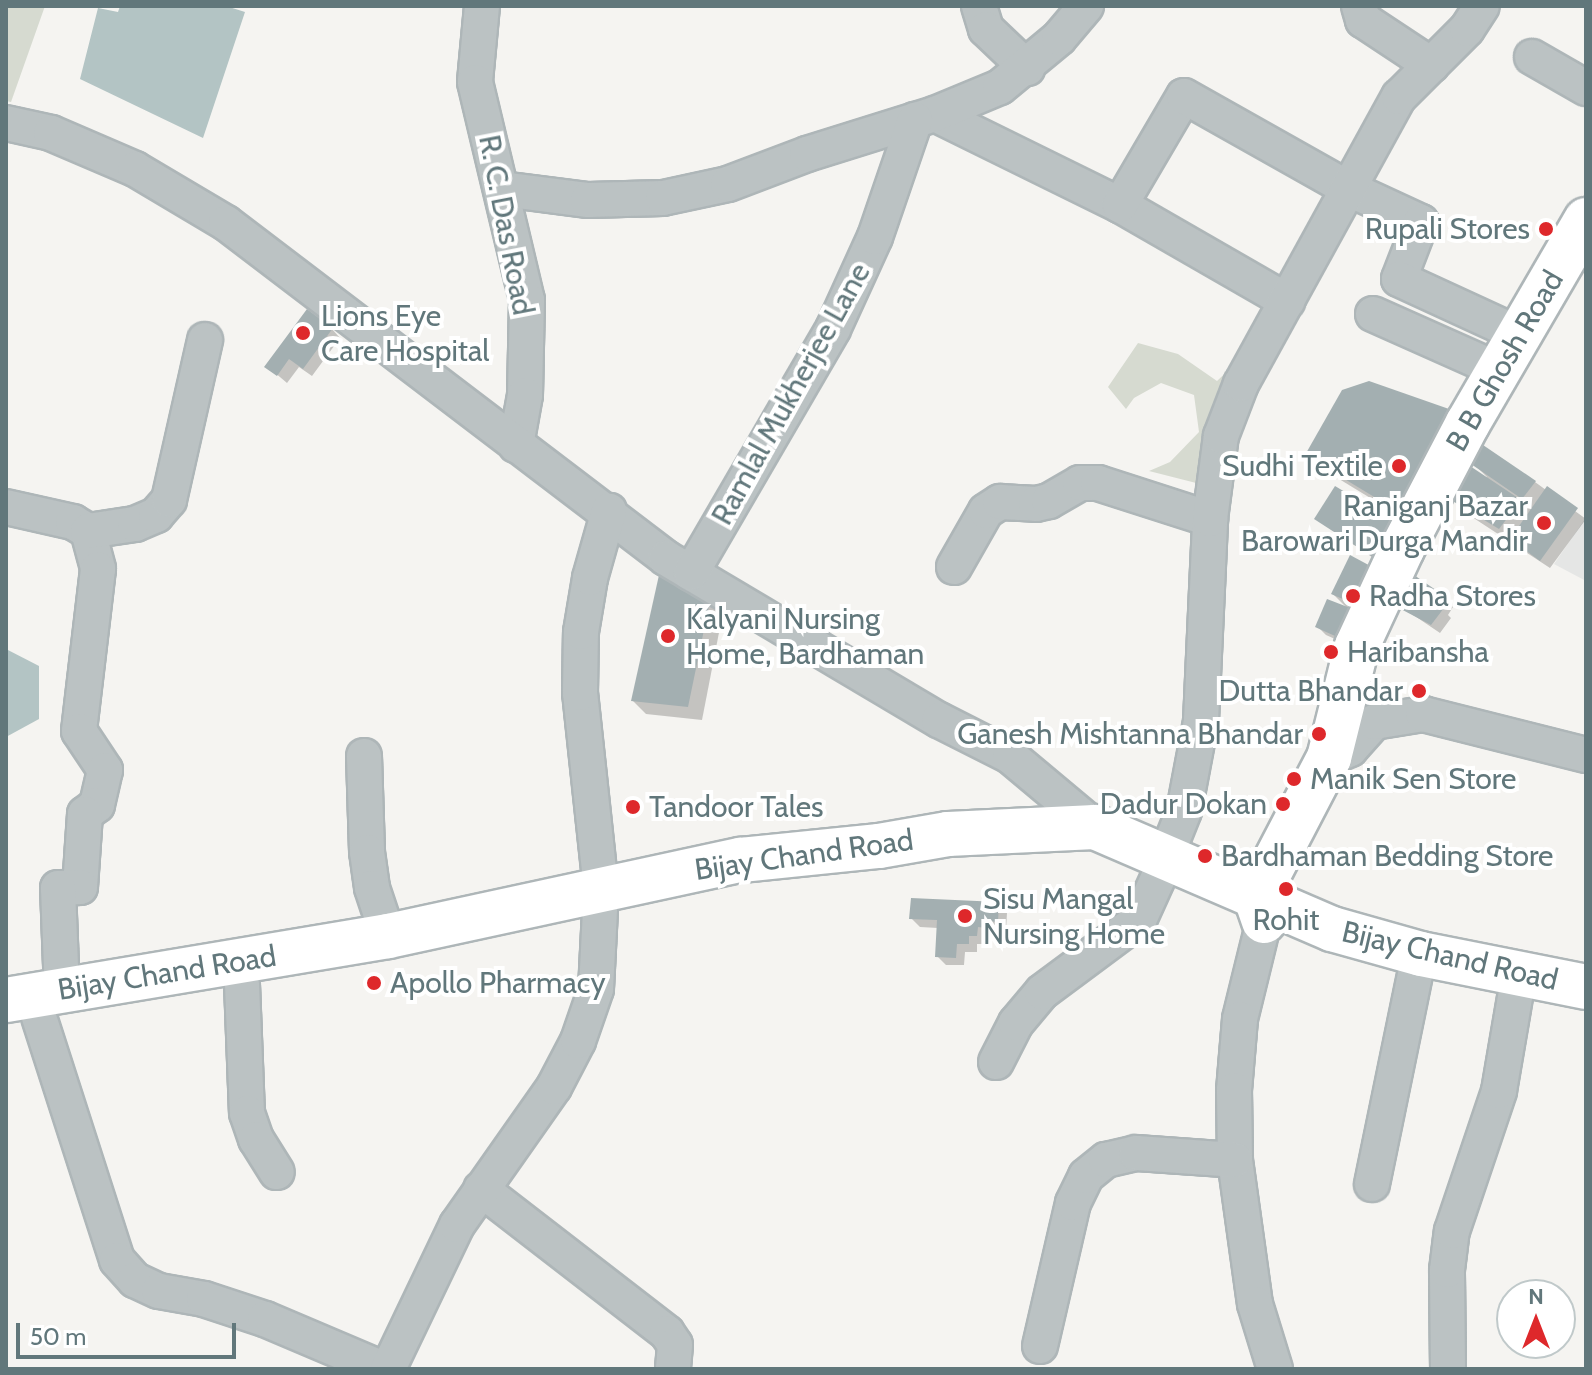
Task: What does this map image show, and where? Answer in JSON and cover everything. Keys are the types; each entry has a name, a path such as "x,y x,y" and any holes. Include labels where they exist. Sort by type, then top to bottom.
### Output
{"main road":[{"name":"B B Ghosh Road","path":"1260,909 1329,758 1357,646 1409,535 1468,423 1586,220"},
{"name":"Bijay Chand Road","path":"28,1008 242,984 600,902 741,860 879,846 948,834 1095,827 1162,866 1260,909 1324,943 1416,970 1586,1007"},
{"name":"Bijay Chand Road","path":"28,1008 388,936 600,902 877,864 1037,849 1091,849 1162,866"},
{"name":"Bijay Chand Road","path":"1260,909 1421,954 1586,987"}],"street":[{"name":"R. C. Das Road","path":"482,6 475,82 527,300 525,395 516,445"},
{"path":"979,6 986,29 1027,68"},
{"path":"502,189 588,200 663,198 728,184 925,117 1000,87 1027,68 1086,6"},
{"path":"1359,6 1363,20 1431,65"},
{"path":"996,1062 1016,1023 1042,992 1139,920 1184,811 1201,721 1210,519 1221,436 1241,384 1399,97 1467,29 1482,6"},
{"path":"1532,57 1586,88"},
{"path":"1120,205 1184,96 1347,188 1421,222 1399,279 1511,353"},
{"path":"925,117 1120,205 1287,301"},
{"name":"Ramlal Mukherjee Lane","path":"691,573 833,329 925,117"},
{"path":"6,123 51,133 135,169 226,223 516,445 691,573 939,720 1010,756 1095,827"},
{"path":"1373,314 1511,353"},
{"path":"6,507 73,522 88,531 135,524 156,515 169,500 205,340"},
{"path":"954,567 986,511 1000,502 1036,504 1049,501 1080,483 1098,483 1210,519"},
{"path":"88,531 98,569 79,731 105,770 97,805 85,814 80,887 58,888 28,1008 117,1260 135,1280 159,1291 204,1299 265,1319 386,1369 457,1225 554,1087 578,1041 596,989 600,902 580,693 581,632 609,511"},
{"path":"1329,758 1350,749 1374,722 1423,714 1586,755"},
{"path":"364,756 370,876 388,936"},
{"path":"1260,909 1240,1019 1234,1090 1235,1160 1255,1304 1275,1369"},
{"path":"1372,1184 1416,970"},
{"path":"242,984 247,1113 256,1139 277,1172"},
{"path":"1448,1369 1447,1270 1452,1231 1499,1091 1516,992"},
{"path":"1040,1346 1073,1203 1086,1176 1106,1160 1136,1153 1235,1160"},
{"path":"481,1189 667,1333 675,1345 673,1369"}],"shaded area":[{"path":"6,6 45,6 11,102 6,101"},
{"path":"120,6 226,6 245,12 203,138 80,79 98,8 118,12"},
{"path":"1138,343 1178,354 1217,381 1239,360 1204,485 1149,471 1170,462 1199,432 1194,395 1161,383 1134,398 1126,409 1108,387"},
{"path":"1586,519 1586,581 1554,564"},
{"path":"6,649 39,666 39,719 6,737"}],"building":[{"path":"307,309 333,328 303,369 289,359 277,376 264,367"},
{"path":"1369,381 1449,409 1399,512 1305,455 1342,390"},
{"path":"1483,445 1536,481 1522,499 1471,464"},
{"path":"1470,466 1521,500 1499,529 1451,500"},
{"path":"1335,486 1397,523 1379,561 1314,519"},
{"name":"Raniganj Bazar Barowari Durga Mandir","path":"1547,486 1578,508 1540,561 1510,539"},
{"path":"1350,555 1376,569 1359,606 1331,594"},
{"path":"661,566 711,596 688,707 631,701"},
{"path":"1414,575 1446,597 1440,605 1444,608 1431,625 1397,607"},
{"path":"1327,599 1358,611 1344,640 1315,627"},
{"path":"911,898 999,902 998,922 986,921 986,928 978,927 977,936 969,936 969,944 957,944 956,958 935,957 937,920 909,919"}],"place":[{"name":"Rupali Stores","path":"1546,229"},
{"name":"Lions Eye Care Hospital","path":"303,333"},
{"name":"Sudhi Textile","path":"1399,466"},
{"name":"Raniganj Bazar Barowari Durga Mandir","path":"1544,523"},
{"name":"Radha Stores","path":"1353,596"},
{"name":"Kalyani Nursing Home, Bardhaman","path":"668,636"},
{"name":"Haribansha","path":"1331,652"},
{"name":"Dutta Bhandar","path":"1419,691"},
{"name":"Ganesh Mishtanna Bhandar","path":"1319,734"},
{"name":"Manik Sen Store","path":"1294,779"},
{"name":"Dadur Dokan","path":"1283,804"},
{"name":"Tandoor Tales","path":"633,807"},
{"name":"Bardhaman Bedding Store","path":"1205,856"},
{"name":"Rohit","path":"1286,889"},
{"name":"Sisu Mangal Nursing Home","path":"965,916"},
{"name":"Apollo Pharmacy","path":"374,983"}]}
